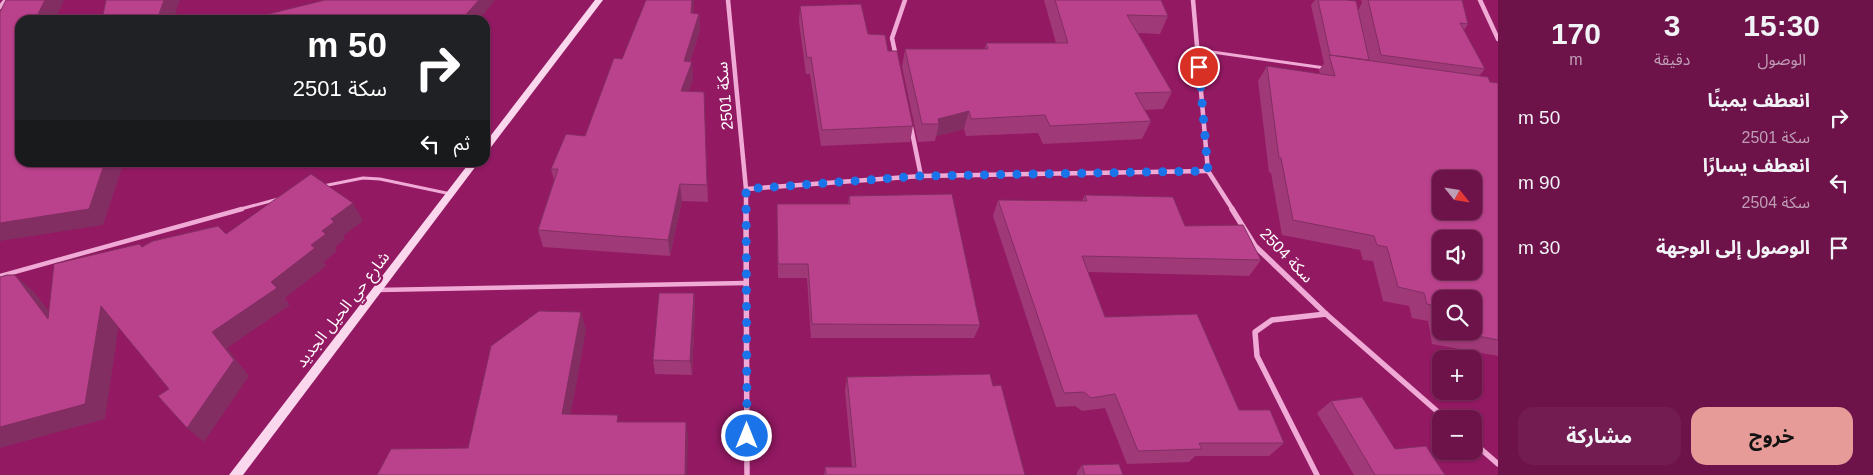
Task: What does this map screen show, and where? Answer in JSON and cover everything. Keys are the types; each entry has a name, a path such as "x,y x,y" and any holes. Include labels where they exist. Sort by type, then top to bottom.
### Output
{"street":[{"path":"0,6 6,0"},
{"path":"490,142 599,0"},
{"name":"سكة 2501","path":"728,0 746,189 747,475"},
{"path":"898,65 892,38 905,0"},
{"name":"سكة 2504","path":"1193,0 1208,171 1255,246 1326,314 1436,410"},
{"path":"1480,0 1498,39"},
{"path":"910,121 921,176"},
{"name":"شارع حي الحيل الجديد","path":"235,475 471,167"},
{"path":"746,189 921,176 1208,171"},
{"path":"1317,475 1257,356 1255,332 1272,320 1326,314"},
{"path":"1482,450 1498,464"}],"lane":[{"path":"1198,50 1330,68"},
{"path":"313,189 363,178 380,179 451,194"},
{"path":"0,276 284,197"},
{"path":"376,290 746,283"}],"building":[{"path":"6,0 45,0 38,15 15,15 15,167 103,167 89,209 0,223 0,12"},
{"path":"106,0 164,0 159,15 103,15"},
{"path":"325,0 479,0 466,15 264,15"},
{"path":"646,0 692,0 691,13 699,14 684,61 692,62 681,91 704,92 707,185 680,184 668,240 538,230 558,169 551,169 566,134 585,136 614,58 622,59"},
{"path":"1055,0 1161,0 1168,16 1127,15 1172,92 1135,93 1151,121 1050,126 1045,115 971,119 969,111 938,119 939,124 922,124 905,49 988,49 986,43 1068,43"},
{"path":"1318,0 1356,1 1369,60 1330,55"},
{"path":"1368,0 1462,0 1468,24 1460,23 1485,69 1381,55"},
{"path":"861,4 868,34 885,35 888,51 897,51 913,126 822,130 811,57 807,58 800,6"},
{"path":"1329,55 1488,77 1490,82 1498,83 1498,340 1482,337 1482,290 1432,290 1432,305 1427,304 1424,293 1398,287 1387,247 1377,245 1374,236 1293,220 1281,158 1279,158 1267,66 1335,76"},
{"path":"311,174 353,203 331,219 334,222 322,231 326,234 311,245 315,248 271,282 277,288 212,332 234,360 187,428 158,396 169,389 101,306 85,404 0,427 0,277 15,275 48,319 54,264 139,244 142,247 153,241 218,226 226,234"},
{"path":"952,194 980,325 812,324 808,264 778,264 777,204 850,204 849,196"},
{"path":"1085,195 1173,197 1185,226 1243,225 1261,260 1082,256 1105,317 1197,314 1239,410 1270,410 1284,443 1199,443 1202,449 1138,451 1115,394 1091,398 1084,392 1064,393 998,200 1087,201"},
{"path":"659,293 694,293 690,361 653,360"},
{"path":"539,311 581,312 562,414 618,415 617,422 686,422 685,475 377,475 391,449 468,448 491,346"},
{"path":"990,374 993,386 1001,385 1025,475 826,475 825,467 856,467 847,377"},
{"path":"1362,397 1395,449 1426,446 1432,455 1432,460 1435,460 1445,475 1375,475 1331,401"},
{"path":"1119,464 1123,475 1085,475 1082,465"}],"route":[{"path":"747,436 746,189 921,176 1208,171 1199,67"}]}
